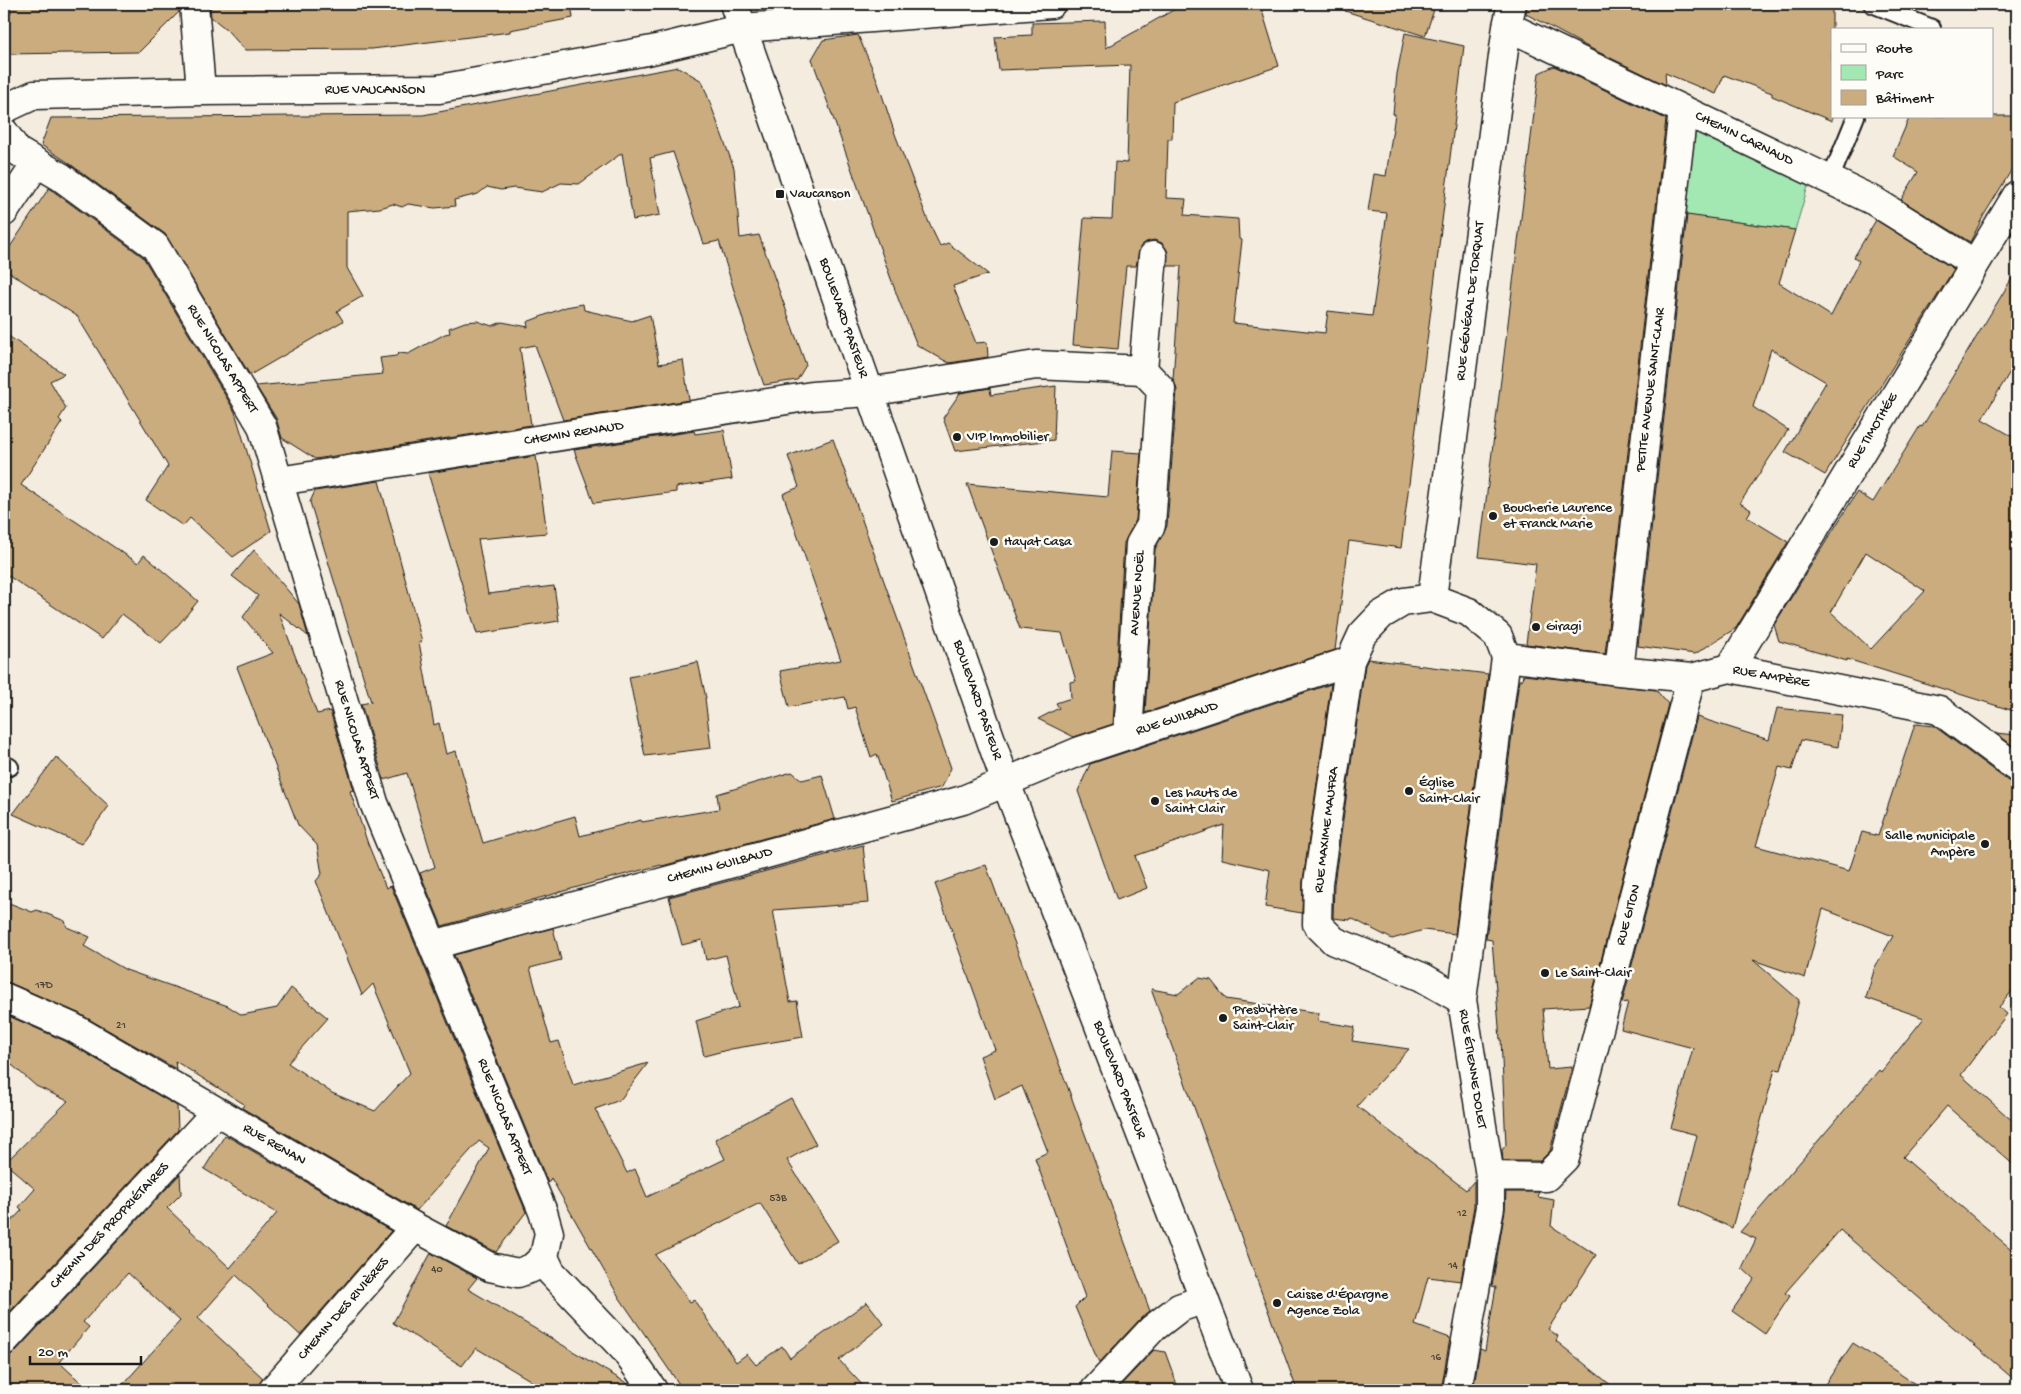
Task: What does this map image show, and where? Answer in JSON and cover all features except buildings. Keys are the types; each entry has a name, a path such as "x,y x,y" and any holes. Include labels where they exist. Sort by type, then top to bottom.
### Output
{"street":[{"path":"194,4 201,91"},
{"name":"RUE VAUCANSON","path":"4,109 34,95 201,91 439,89 652,50 739,16 1051,4"},
{"name":"CHEMIN CARNAUD","path":"1509,15 1684,110 1874,201 1975,264"},
{"name":"RUE GÉNÉRAL DE TORQUAT","path":"1432,598 1509,15"},
{"name":"BOULEVARD PASTEUR","path":"739,16 1006,783 1238,1390"},
{"name":"PETITE AVENUE SAINT-CLAIR","path":"1619,671 1684,110"},
{"name":"RUE NICOLAS APPERT","path":"4,132 17,151 36,164 61,177 155,246 262,426 374,802 543,1212 549,1233 544,1257"},
{"path":"4,212 36,164"},
{"name":"RUE TIMOTHÉE","path":"1730,668 2017,195"},
{"path":"869,392 1036,365 1143,370 1152,256"},
{"name":"AVENUE NOËL","path":"1128,735 1140,544 1151,525 1161,389 1143,370"},
{"name":"CHEMIN RENAUD","path":"279,481 812,396 869,392"},
{"path":"1432,598 1469,612 1498,636 1506,656"},
{"name":"RUE MAXIME MAUFRA","path":"1432,598 1403,602 1381,615 1362,635 1350,661 1318,883 1317,924 1334,941 1422,977 1462,1000"},
{"name":"RUE AMPÈRE","path":"1506,656 1619,671 1691,678 1730,668 1939,710 2017,768"},
{"name":"RUE ÉTIENNE DOLET","path":"1457,1390 1490,1208 1490,1176 1462,1000 1506,656"},
{"name":"RUE GUILBAUD","path":"1006,783 1080,751 1350,661"},
{"name":"RUE GITON","path":"1490,1176 1546,1177 1565,1158 1691,678"},
{"name":"CHEMIN GUILBAUD","path":"433,945 953,802 1006,783"},
{"name":"RUE RENAN","path":"4,997 72,1027 415,1227 490,1267 518,1273 532,1268 544,1257"},
{"name":"CHEMIN DES PROPRIÉTAIRES","path":"4,1341 216,1112"},
{"name":"CHEMIN DES RIVIÈRES","path":"273,1390 415,1227"},
{"path":"544,1257 551,1272 624,1350 653,1390"},
{"path":"1095,1390 1152,1329 1179,1308 1204,1299"}],"lane":[{"path":"1872,4 1894,21 1932,28"},
{"path":"1830,180 1855,118"}],"green space":[{"path":"1693,126 1809,183 1795,230 1684,215"}],"place":[{"name":"Vaucanson","path":"780,194"},
{"name":"VIP Immobilier","path":"957,437"},
{"name":"Boucherie Laurence et Franck Marie","path":"1493,516"},
{"name":"Hayat Casa","path":"994,542"},
{"name":"Giragi","path":"1536,627"},
{"name":"Église Saint-Clair","path":"1409,791"},
{"name":"Les hauts de Saint Clair","path":"1155,801"},
{"name":"Salle municipale Ampère","path":"1985,844"},
{"name":"Le Saint-Clair","path":"1545,973"},
{"name":"Presbytère Saint-Clair","path":"1223,1018"},
{"name":"Caisse d'Épargne Agence Zola","path":"1277,1303"}]}
